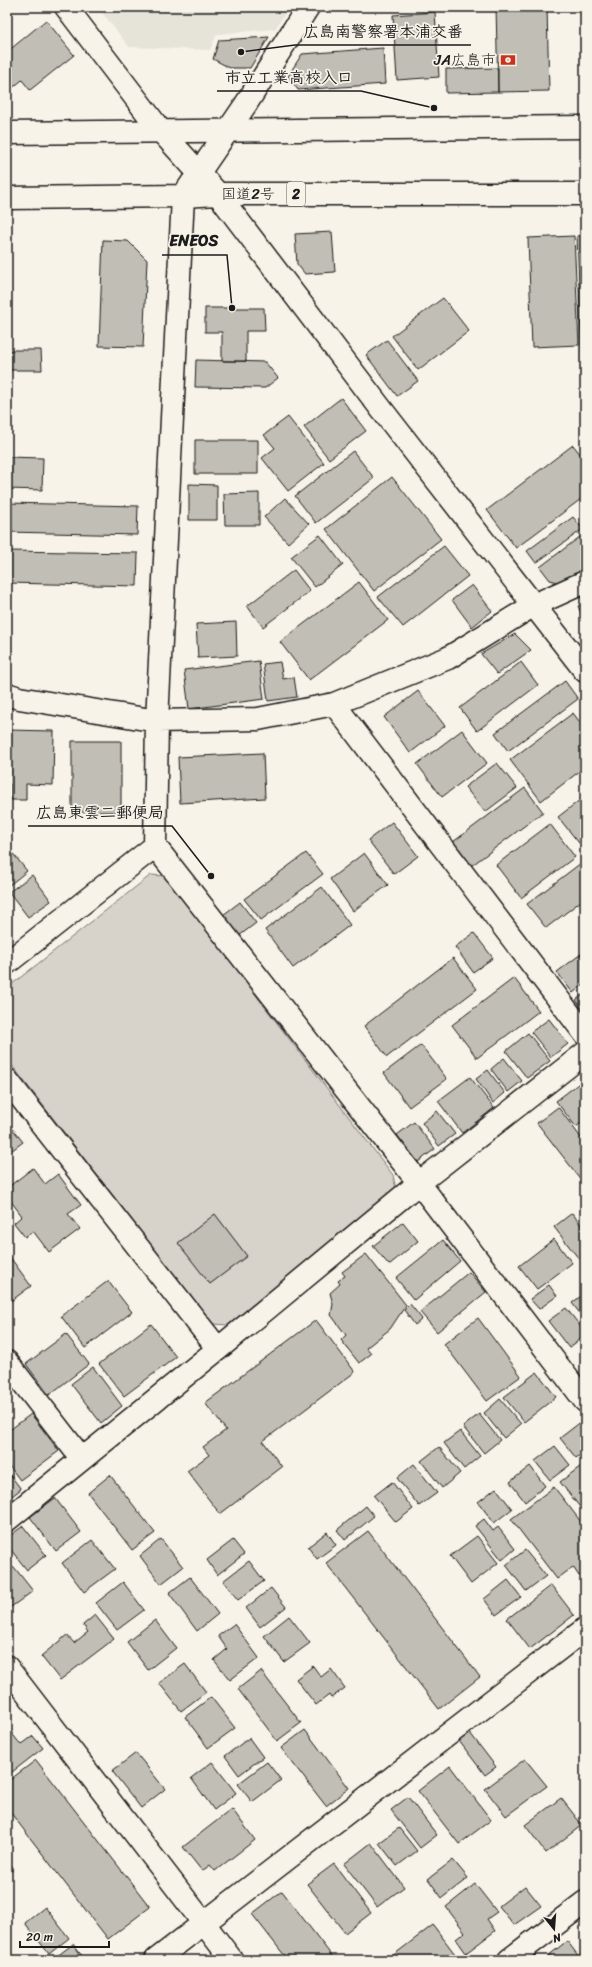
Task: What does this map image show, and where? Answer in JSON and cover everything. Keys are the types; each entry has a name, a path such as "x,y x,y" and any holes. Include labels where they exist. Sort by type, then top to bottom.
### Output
{"main road":[{"path":"66,7 160,130 218,194 377,404 585,671"},
{"path":"308,7 228,131 183,196 157,721 155,846 419,1183 585,1401"},
{"path":"7,132 585,127"},
{"name":"国道2号","path":"7,198 183,196 218,194 585,194"},
{"path":"7,694 18,698 157,721 258,719 334,704 448,658 534,605 585,582"},
{"path":"334,704 585,1034"},
{"path":"7,963 155,846"},
{"path":"7,1520 218,1350 419,1183 585,1053"},
{"path":"7,1080 218,1350"},
{"path":"7,1362 82,1459"},
{"path":"156,1960 585,1629"},
{"path":"7,1667 232,1960"},
{"path":"510,1960 585,1902"}],"shaded area":[{"path":"98,7 289,7 275,29 217,34 210,50 129,47"},
{"path":"151,875 165,876 393,1175 396,1189 228,1325 213,1324 7,1059 7,988"}],"building":[{"path":"496,7 547,7 549,91 498,92"},
{"path":"435,12 439,77 397,80 393,15"},
{"path":"46,20 74,55 30,90 22,80 11,89 7,84 7,52"},
{"path":"269,37 250,68 230,68 213,59 219,40"},
{"path":"383,48 385,84 298,90 288,76 302,54"},
{"path":"498,68 498,92 446,93 446,69"},
{"path":"332,232 335,272 305,274 297,264 295,234"},
{"path":"585,235 585,388 583,387 577,236"},
{"path":"574,236 579,345 532,347 528,238"},
{"path":"103,240 128,241 147,260 143,347 99,346"},
{"path":"443,298 469,331 418,370 392,336"},
{"path":"205,308 264,308 265,331 246,331 246,361 222,361 222,332 205,332"},
{"path":"387,340 418,381 397,396 366,355"},
{"path":"7,350 41,350 42,370 7,370"},
{"path":"196,360 265,362 278,378 265,388 195,387"},
{"path":"341,398 366,431 329,459 304,427"},
{"path":"288,417 324,463 288,491 262,458 275,448 264,435"},
{"path":"195,440 258,440 258,474 195,474"},
{"path":"573,445 585,460 585,496 516,548 487,510"},
{"path":"353,451 374,478 316,523 295,496"},
{"path":"7,457 43,458 42,490 7,489"},
{"path":"392,477 441,539 374,591 326,529"},
{"path":"189,484 217,485 217,520 189,520"},
{"path":"259,493 259,525 225,525 224,494"},
{"path":"285,498 309,524 288,543 264,517"},
{"path":"7,503 138,506 137,535 7,532"},
{"path":"573,517 583,529 536,563 527,551"},
{"path":"320,535 343,565 315,587 291,557"},
{"path":"581,536 585,545 585,570 558,582 550,580 540,567"},
{"path":"444,546 468,576 403,627 378,597"},
{"path":"7,551 138,553 137,586 7,583"},
{"path":"294,570 310,591 263,627 247,606"},
{"path":"359,582 388,620 309,680 280,642"},
{"path":"472,585 492,611 472,627 452,600"},
{"path":"585,603 585,623 578,606"},
{"path":"236,622 237,656 198,658 196,624"},
{"path":"515,634 531,650 497,674 481,654"},
{"path":"259,661 264,699 189,709 184,670"},
{"path":"280,662 283,679 294,677 297,697 268,701 263,664"},
{"path":"521,662 538,685 477,731 460,708"},
{"path":"565,681 578,699 508,751 495,733"},
{"path":"418,691 445,726 410,753 384,717"},
{"path":"573,713 585,729 585,767 541,801 510,760"},
{"path":"7,730 54,731 53,785 26,784 26,800 10,800 10,784 7,784"},
{"path":"462,730 487,763 442,797 417,764"},
{"path":"72,741 121,741 121,812 72,812"},
{"path":"263,753 265,798 180,803 178,757"},
{"path":"497,763 517,788 485,812 465,787"},
{"path":"525,788 543,812 467,869 449,845"},
{"path":"585,796 585,838 579,843 558,817"},
{"path":"392,822 418,856 394,874 368,840"},
{"path":"550,824 575,857 521,898 496,865"},
{"path":"7,846 27,871 7,887"},
{"path":"306,853 323,874 261,920 244,899"},
{"path":"364,853 388,885 353,911 330,879"},
{"path":"581,863 585,867 585,898 546,928 527,904"},
{"path":"32,875 51,901 28,917 9,892"},
{"path":"322,887 350,925 293,968 265,930"},
{"path":"240,902 256,923 239,936 223,915"},
{"path":"474,933 493,958 473,972 455,947"},
{"path":"585,951 585,983 573,993 557,972"},
{"path":"453,958 477,989 387,1057 364,1026"},
{"path":"514,978 539,1011 477,1058 452,1025"},
{"path":"585,993 585,1012 576,1000"},
{"path":"549,1019 568,1044 551,1057 531,1032"},
{"path":"528,1033 550,1061 527,1078 506,1051"},
{"path":"421,1045 447,1079 409,1107 384,1073"},
{"path":"504,1058 522,1081 508,1092 491,1069"},
{"path":"488,1070 505,1093 493,1103 476,1079"},
{"path":"470,1077 494,1108 462,1133 438,1101"},
{"path":"582,1081 585,1085 585,1120 576,1127 556,1101"},
{"path":"558,1107 585,1143 585,1179 582,1181 537,1123"},
{"path":"437,1111 455,1134 439,1146 422,1123"},
{"path":"7,1122 23,1142 7,1154"},
{"path":"414,1122 435,1149 418,1162 397,1135"},
{"path":"33,1168 45,1184 58,1174 81,1205 68,1214 80,1229 49,1252 33,1231 25,1237 14,1223 22,1216 7,1196 7,1188"},
{"path":"572,1213 585,1230 585,1254 579,1259 554,1227"},
{"path":"215,1214 247,1256 210,1284 178,1243"},
{"path":"403,1222 418,1241 389,1265 373,1246"},
{"path":"554,1239 572,1263 537,1289 519,1266"},
{"path":"443,1240 460,1261 414,1300 396,1278"},
{"path":"7,1253 31,1286 7,1304"},
{"path":"366,1254 406,1305 390,1329 366,1348 371,1354 359,1363 341,1340 346,1335 331,1315 333,1304 330,1293 340,1284 338,1281 345,1276 342,1272"},
{"path":"469,1272 486,1292 437,1332 420,1312"},
{"path":"108,1281 132,1312 85,1348 61,1316"},
{"path":"549,1285 557,1296 539,1309 530,1299"},
{"path":"585,1293 585,1320 572,1303"},
{"path":"410,1304 422,1319 415,1325 404,1310"},
{"path":"566,1308 585,1332 585,1335 569,1348 548,1321"},
{"path":"478,1318 521,1376 487,1401 444,1344"},
{"path":"316,1320 355,1372 263,1441 282,1467 220,1514 187,1471 209,1455 203,1447 226,1430 205,1403"},
{"path":"151,1324 176,1357 124,1396 99,1364"},
{"path":"66,1334 89,1364 49,1395 26,1364"},
{"path":"93,1367 122,1406 101,1423 71,1384"},
{"path":"537,1372 556,1397 524,1422 504,1397"},
{"path":"500,1399 521,1424 504,1438 484,1413"},
{"path":"31,1414 59,1451 20,1480 7,1463 7,1432"},
{"path":"479,1414 500,1440 484,1453 463,1427"},
{"path":"582,1421 585,1425 585,1451 576,1458 560,1438"},
{"path":"460,1431 480,1456 464,1469 444,1443"},
{"path":"555,1446 570,1465 550,1480 535,1461"},
{"path":"439,1447 460,1473 442,1488 421,1461"},
{"path":"585,1463 585,1510 583,1511 560,1482"},
{"path":"414,1464 437,1493 419,1506 397,1478"},
{"path":"530,1466 545,1486 525,1502 510,1482"},
{"path":"7,1471 21,1489 7,1500"},
{"path":"110,1475 155,1533 132,1550 88,1493"},
{"path":"392,1482 413,1509 396,1522 374,1496"},
{"path":"554,1487 585,1527 585,1571 579,1576 573,1567 557,1579 511,1519"},
{"path":"496,1488 512,1509 494,1523 478,1502"},
{"path":"55,1498 81,1532 56,1551 30,1517"},
{"path":"366,1506 374,1516 345,1540 337,1530"},
{"path":"484,1519 493,1531 498,1527 515,1549 502,1560 475,1526"},
{"path":"23,1526 46,1555 27,1570 7,1545 7,1538"},
{"path":"368,1531 480,1677 439,1709 326,1563"},
{"path":"327,1532 336,1545 317,1559 308,1547"},
{"path":"477,1536 498,1563 471,1584 450,1556"},
{"path":"161,1539 183,1567 161,1584 140,1556"},
{"path":"92,1540 115,1569 84,1592 62,1563"},
{"path":"233,1540 244,1554 217,1575 207,1560"},
{"path":"525,1550 546,1576 526,1591 506,1565"},
{"path":"249,1561 264,1581 238,1600 223,1581"},
{"path":"14,1567 33,1591 7,1610 7,1573"},
{"path":"190,1577 218,1614 197,1631 169,1593"},
{"path":"508,1580 521,1597 496,1615 484,1599"},
{"path":"123,1582 144,1610 117,1630 96,1603"},
{"path":"551,1585 574,1615 530,1649 507,1619"},
{"path":"271,1588 286,1607 260,1627 246,1608"},
{"path":"95,1615 114,1639 60,1680 41,1656 67,1635 74,1643 88,1632 83,1625"},
{"path":"289,1616 310,1643 284,1662 264,1636"},
{"path":"155,1620 176,1648 148,1670 127,1642"},
{"path":"234,1624 259,1658 230,1680 214,1660 227,1649 218,1636"},
{"path":"185,1664 206,1692 181,1711 159,1683"},
{"path":"313,1666 321,1677 331,1669 345,1688 331,1698 329,1695 316,1705 296,1679"},
{"path":"261,1671 301,1723 277,1741 238,1689"},
{"path":"211,1697 235,1728 208,1748 185,1717"},
{"path":"305,1730 349,1788 326,1806 281,1748"},
{"path":"10,1731 21,1745 33,1736 43,1748 7,1776 7,1733"},
{"path":"470,1733 496,1767 485,1775 459,1741"},
{"path":"249,1738 263,1757 239,1775 225,1756"},
{"path":"136,1753 165,1789 141,1808 112,1771"},
{"path":"525,1759 547,1786 506,1816 485,1789"},
{"path":"36,1760 150,1907 108,1939 7,1808 7,1782"},
{"path":"212,1762 236,1793 214,1810 191,1778"},
{"path":"267,1762 281,1780 252,1802 238,1784"},
{"path":"450,1766 491,1820 459,1844 418,1791"},
{"path":"408,1797 437,1835 420,1848 391,1810"},
{"path":"561,1798 582,1825 546,1853 525,1825"},
{"path":"232,1809 255,1840 215,1871 210,1865 202,1871 183,1847"},
{"path":"399,1828 417,1851 397,1866 379,1843"},
{"path":"371,1843 404,1887 377,1907 344,1864"},
{"path":"7,1860 14,1869 7,1874"},
{"path":"453,1860 468,1878 442,1898 428,1879"},
{"path":"334,1864 371,1913 345,1933 307,1884"},
{"path":"475,1884 497,1912 487,1919 495,1931 466,1953 456,1939 465,1932 446,1907"},
{"path":"525,1886 541,1906 514,1925 499,1906"},
{"path":"282,1891 335,1960 288,1960 252,1914"},
{"path":"45,1907 69,1938 49,1954 25,1923"},
{"path":"433,1925 458,1958 455,1960 387,1960"},
{"path":"567,1941 580,1958 578,1960 552,1960 548,1956"},
{"path":"73,1944 85,1960 52,1960"}],"place":[{"name":"広島南警察署本浦交番","path":"241,52"},
{"name":"JA広島市","path":"508,60"},
{"name":"市立工業高校入口","path":"434,108"},
{"name":"ENEOS","path":"232,308"},
{"name":"広島東雲二郵便局","path":"211,876"}]}
